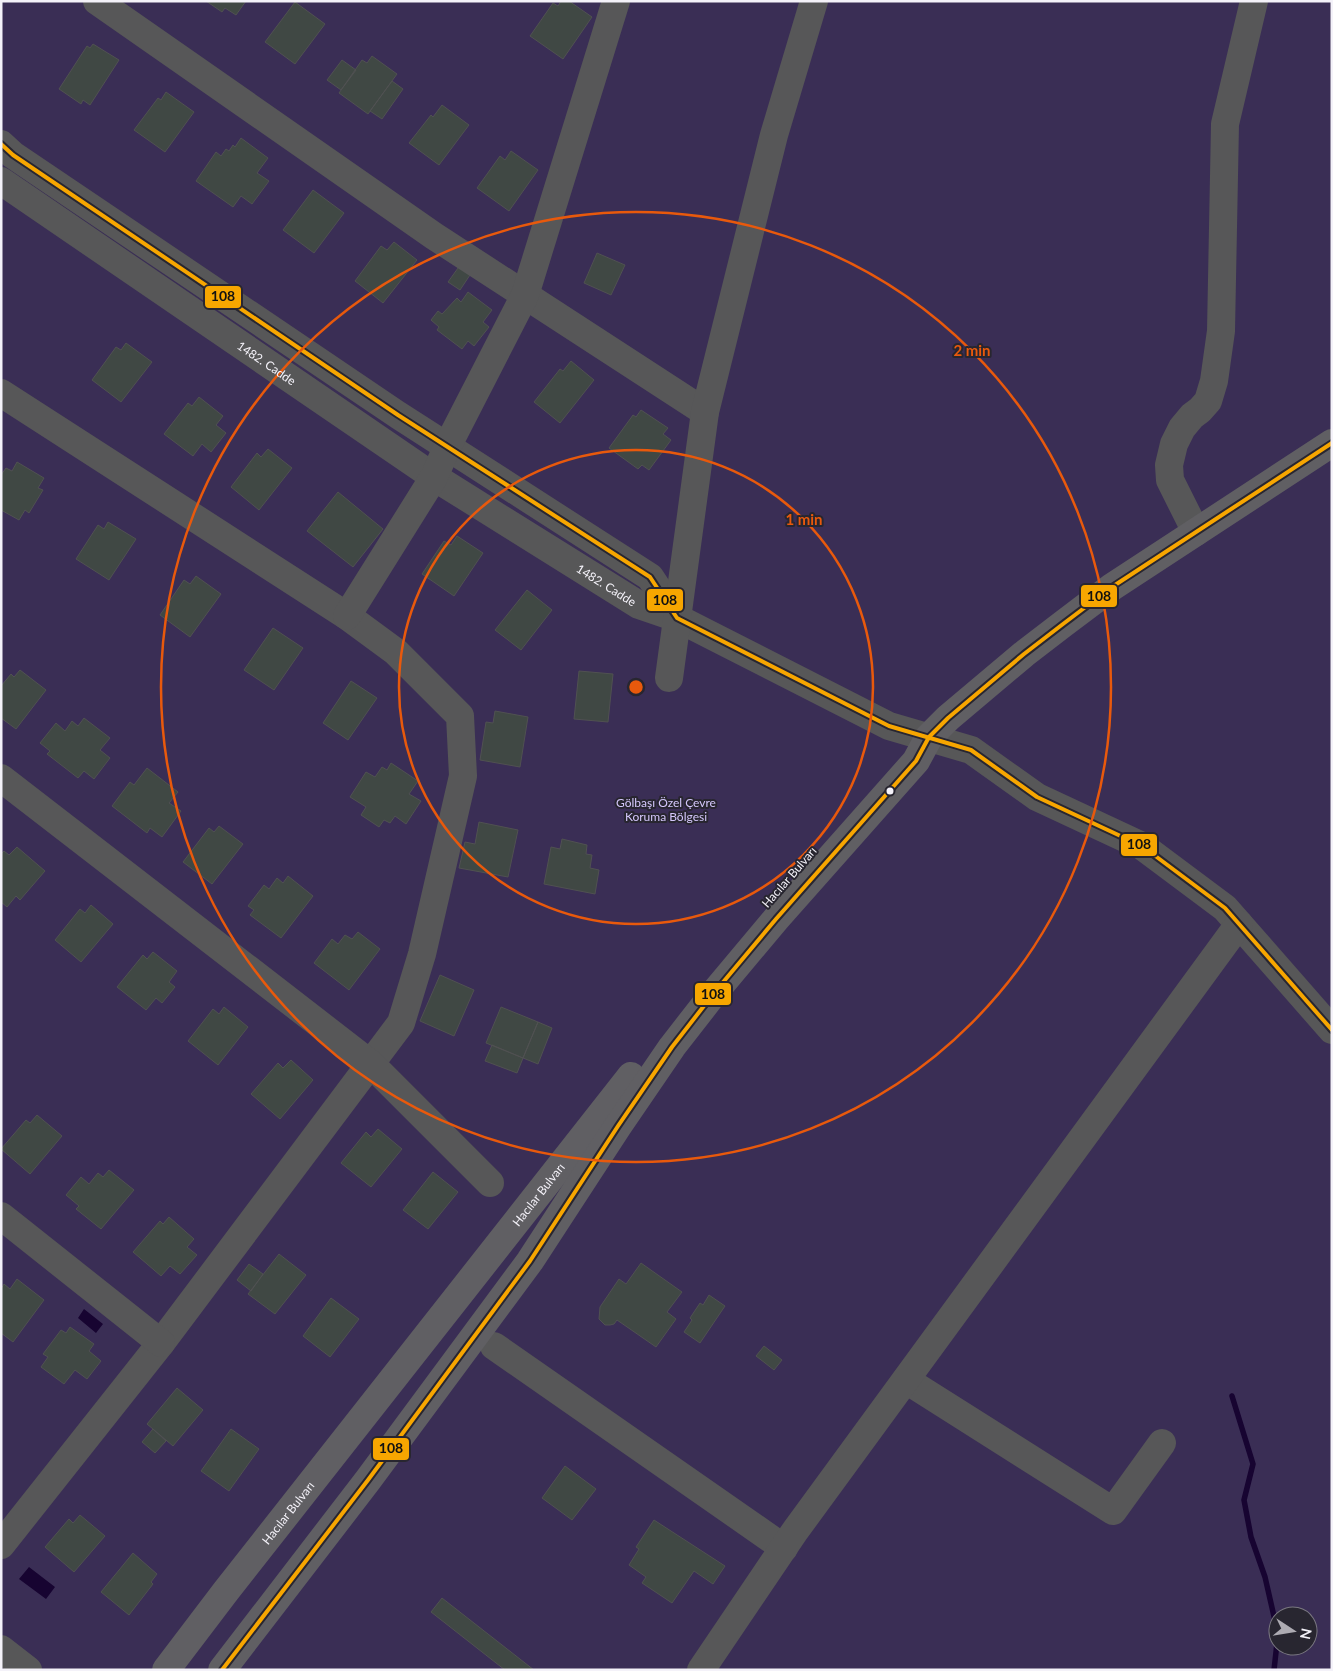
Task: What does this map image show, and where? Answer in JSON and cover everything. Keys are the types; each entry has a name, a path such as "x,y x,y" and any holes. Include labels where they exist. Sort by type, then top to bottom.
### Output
{"main road":[{"name":"Hacılar Bulvarı","path":"222,1670 368,1480 530,1261 672,1047 770,926 916,761 929,737 967,701 1112,587 1332,443"},
{"name":"Hacılar Bulvarı","path":"166,1670 743,931 857,798 903,751 929,737"}],"street":[{"path":"97,1 434,236 705,412"},
{"path":"347,616 434,476 525,295 616,1"},
{"path":"670,678 676,618 705,412 774,135 814,1"},
{"path":"1196,532 1170,480 1169,465 1174,444 1182,428 1208,401 1214,380 1221,331 1225,124 1254,1"},
{"path":"1,144 29,166 398,415 448,445 650,576 676,618"},
{"name":"1482. Cadde","path":"1,181 434,476 639,605 676,618 889,726 971,750 1037,797 1142,846 1225,908 1332,1030"},
{"path":"1,393 347,616 396,652 460,716 463,776 422,954 401,1024 160,1342 1,1545"},
{"path":"1,778 371,1064 490,1183"},
{"path":"701,1670 784,1548 1239,924"},
{"path":"1,1216 160,1342"},
{"path":"494,1346 784,1548"},
{"path":"906,1380 1113,1511 1162,1444"},
{"path":"1,1649 28,1670"}],"green space":[{"name":"Gölbaşı Özel Çevre Koruma Bölgesi","path":"1,1 1332,1 1332,1670 1,1670"}],"shaded area":[{"path":"84,1309 103,1324 96,1333 78,1318"},
{"path":"29,1567 55,1587 46,1599 19,1579"}],"building":[{"path":"206,1 246,1 236,15 225,8 222,12"},
{"path":"561,1 569,1 592,17 563,59 530,36 553,3 558,6"},
{"path":"295,2 325,24 295,64 265,42"},
{"path":"93,44 119,60 90,105 83,100 81,104 59,89 87,46 90,48"},
{"path":"372,56 397,74 368,114 339,93 362,60 367,63"},
{"path":"342,60 356,70 341,90 327,80"},
{"path":"392,81 403,89 382,119 370,111"},
{"path":"166,92 194,112 165,152 134,130 158,98 161,100"},
{"path":"442,105 469,125 439,165 409,143 431,115 433,117"},
{"path":"241,138 268,158 257,173 269,181 252,204 241,196 233,207 196,181 216,152 221,156 226,149 229,151 233,145 235,147"},
{"path":"511,151 538,170 509,211 477,188 500,156 505,160"},
{"path":"313,190 344,213 314,253 283,230"},
{"path":"394,242 417,260 383,303 355,281 381,246 387,250"},
{"path":"597,253 625,265 611,295 584,283"},
{"path":"463,261 474,269 460,290 448,282"},
{"path":"468,292 492,310 483,322 489,327 474,346 468,341 462,349 437,330 439,327 431,320 438,311 442,314 457,298 461,302"},
{"path":"126,343 152,362 121,402 92,380 116,347 121,350"},
{"path":"571,361 594,380 560,423 534,402 560,369 563,371"},
{"path":"199,397 223,416 216,425 226,433 211,452 202,444 193,456 164,434 188,403 192,406"},
{"path":"641,410 668,428 663,434 671,440 649,470 642,465 638,469 609,448 633,415 636,417"},
{"path":"268,449 292,468 259,510 231,487 257,453 261,457"},
{"path":"17,462 44,478 38,488 43,490 29,513 25,510 19,520 1,510 1,475 6,468 12,471"},
{"path":"338,492 383,529 353,567 307,531"},
{"path":"108,522 136,539 109,580 76,559 98,525 104,529"},
{"path":"457,536 483,553 454,596 422,574 444,541 451,545"},
{"path":"196,576 221,594 190,637 160,615 184,580 190,584"},
{"path":"527,590 552,610 521,650 495,630"},
{"path":"273,628 303,648 274,690 244,670"},
{"path":"20,670 46,690 16,729 1,718 1,686 11,674 14,677"},
{"path":"579,671 613,674 608,722 574,719"},
{"path":"351,681 377,698 348,740 323,723"},
{"path":"495,711 528,717 520,767 480,760 486,722 493,723"},
{"path":"84,718 110,738 100,750 110,758 94,779 84,771 78,778 47,754 50,751 40,743 56,723 65,731 72,721 78,726"},
{"path":"391,763 418,781 409,794 421,801 406,824 395,816 390,823 384,820 379,827 361,815 366,807 350,797 366,772 375,777 382,767 387,770"},
{"path":"147,768 178,792 169,803 181,811 162,837 150,828 147,833 112,806 130,782 134,785"},
{"path":"479,822 518,830 508,877 459,868 465,842 475,844"},
{"path":"219,826 243,844 212,884 183,862 209,828 214,832"},
{"path":"562,839 587,845 586,854 592,855 590,868 599,870 595,894 544,884 551,847 560,849"},
{"path":"17,847 45,871 20,900 16,896 7,907 1,902 1,854 4,851 9,855"},
{"path":"288,876 313,896 281,938 250,915 254,910 248,906 264,885 269,889 277,878 283,883"},
{"path":"91,905 113,924 81,962 55,940 80,909 85,913"},
{"path":"358,932 380,949 349,990 314,963 332,939 338,944 345,935 352,939"},
{"path":"153,952 177,971 169,982 175,987 162,1003 156,998 146,1010 117,987 143,955 147,959"},
{"path":"440,975 474,990 454,1036 420,1021"},
{"path":"224,1007 248,1027 218,1065 188,1041 213,1009 219,1014"},
{"path":"501,1007 538,1022 523,1058 486,1043"},
{"path":"538,1022 552,1028 538,1064 523,1058"},
{"path":"492,1045 523,1058 517,1073 485,1061"},
{"path":"291,1060 313,1080 280,1119 251,1094 278,1063 283,1068"},
{"path":"37,1115 62,1136 30,1174 1,1149 26,1120 30,1123"},
{"path":"378,1129 402,1149 371,1187 341,1163 366,1132 371,1137"},
{"path":"109,1170 134,1190 101,1229 76,1209 79,1206 66,1195 81,1177 89,1184 98,1173 103,1177"},
{"path":"433,1172 458,1192 428,1229 403,1210"},
{"path":"169,1217 194,1239 187,1247 197,1255 180,1274 170,1266 161,1276 133,1252 160,1221 163,1224"},
{"path":"279,1254 306,1275 275,1314 248,1294"},
{"path":"641,1263 682,1292 667,1312 676,1319 656,1347 617,1320 614,1324 605,1325 599,1319 600,1307 619,1279 626,1284"},
{"path":"249,1264 263,1274 251,1291 237,1280"},
{"path":"17,1279 44,1300 13,1342 1,1333 1,1289 4,1284 10,1289"},
{"path":"709,1295 725,1306 700,1343 684,1332 692,1320 690,1318 700,1303 703,1305"},
{"path":"331,1298 359,1319 330,1357 303,1336"},
{"path":"70,1327 94,1344 89,1351 101,1361 87,1379 75,1370 64,1384 41,1367 48,1357 43,1354 61,1330 66,1333"},
{"path":"764,1346 782,1360 774,1370 756,1356"},
{"path":"177,1388 203,1410 173,1446 147,1424"},
{"path":"153,1429 166,1441 155,1453 142,1442"},
{"path":"231,1429 259,1449 229,1491 201,1471"},
{"path":"565,1466 596,1489 572,1520 542,1498"},
{"path":"80,1515 105,1536 74,1572 45,1547 69,1519 73,1523"},
{"path":"654,1520 725,1566 713,1584 694,1571 672,1603 642,1583 646,1577 629,1565 639,1549 636,1547"},
{"path":"133,1553 157,1574 151,1582 153,1584 129,1615 101,1592"},
{"path":"442,1598 534,1670 505,1670 431,1612"}],"waterway":[{"path":"1232,1396 1253,1464 1244,1500 1251,1537 1265,1577 1278,1634 1274,1670"}],"transit line":[{"name":"108","path":"1,144 13,155 398,415 650,577 677,618 889,726 971,750 1037,797 1142,846 1225,908 1332,1030"},
{"name":"108","path":"222,1670 368,1480 530,1261 672,1047 776,919 916,761 929,737 948,718 1024,654 1112,587 1332,443"}]}
